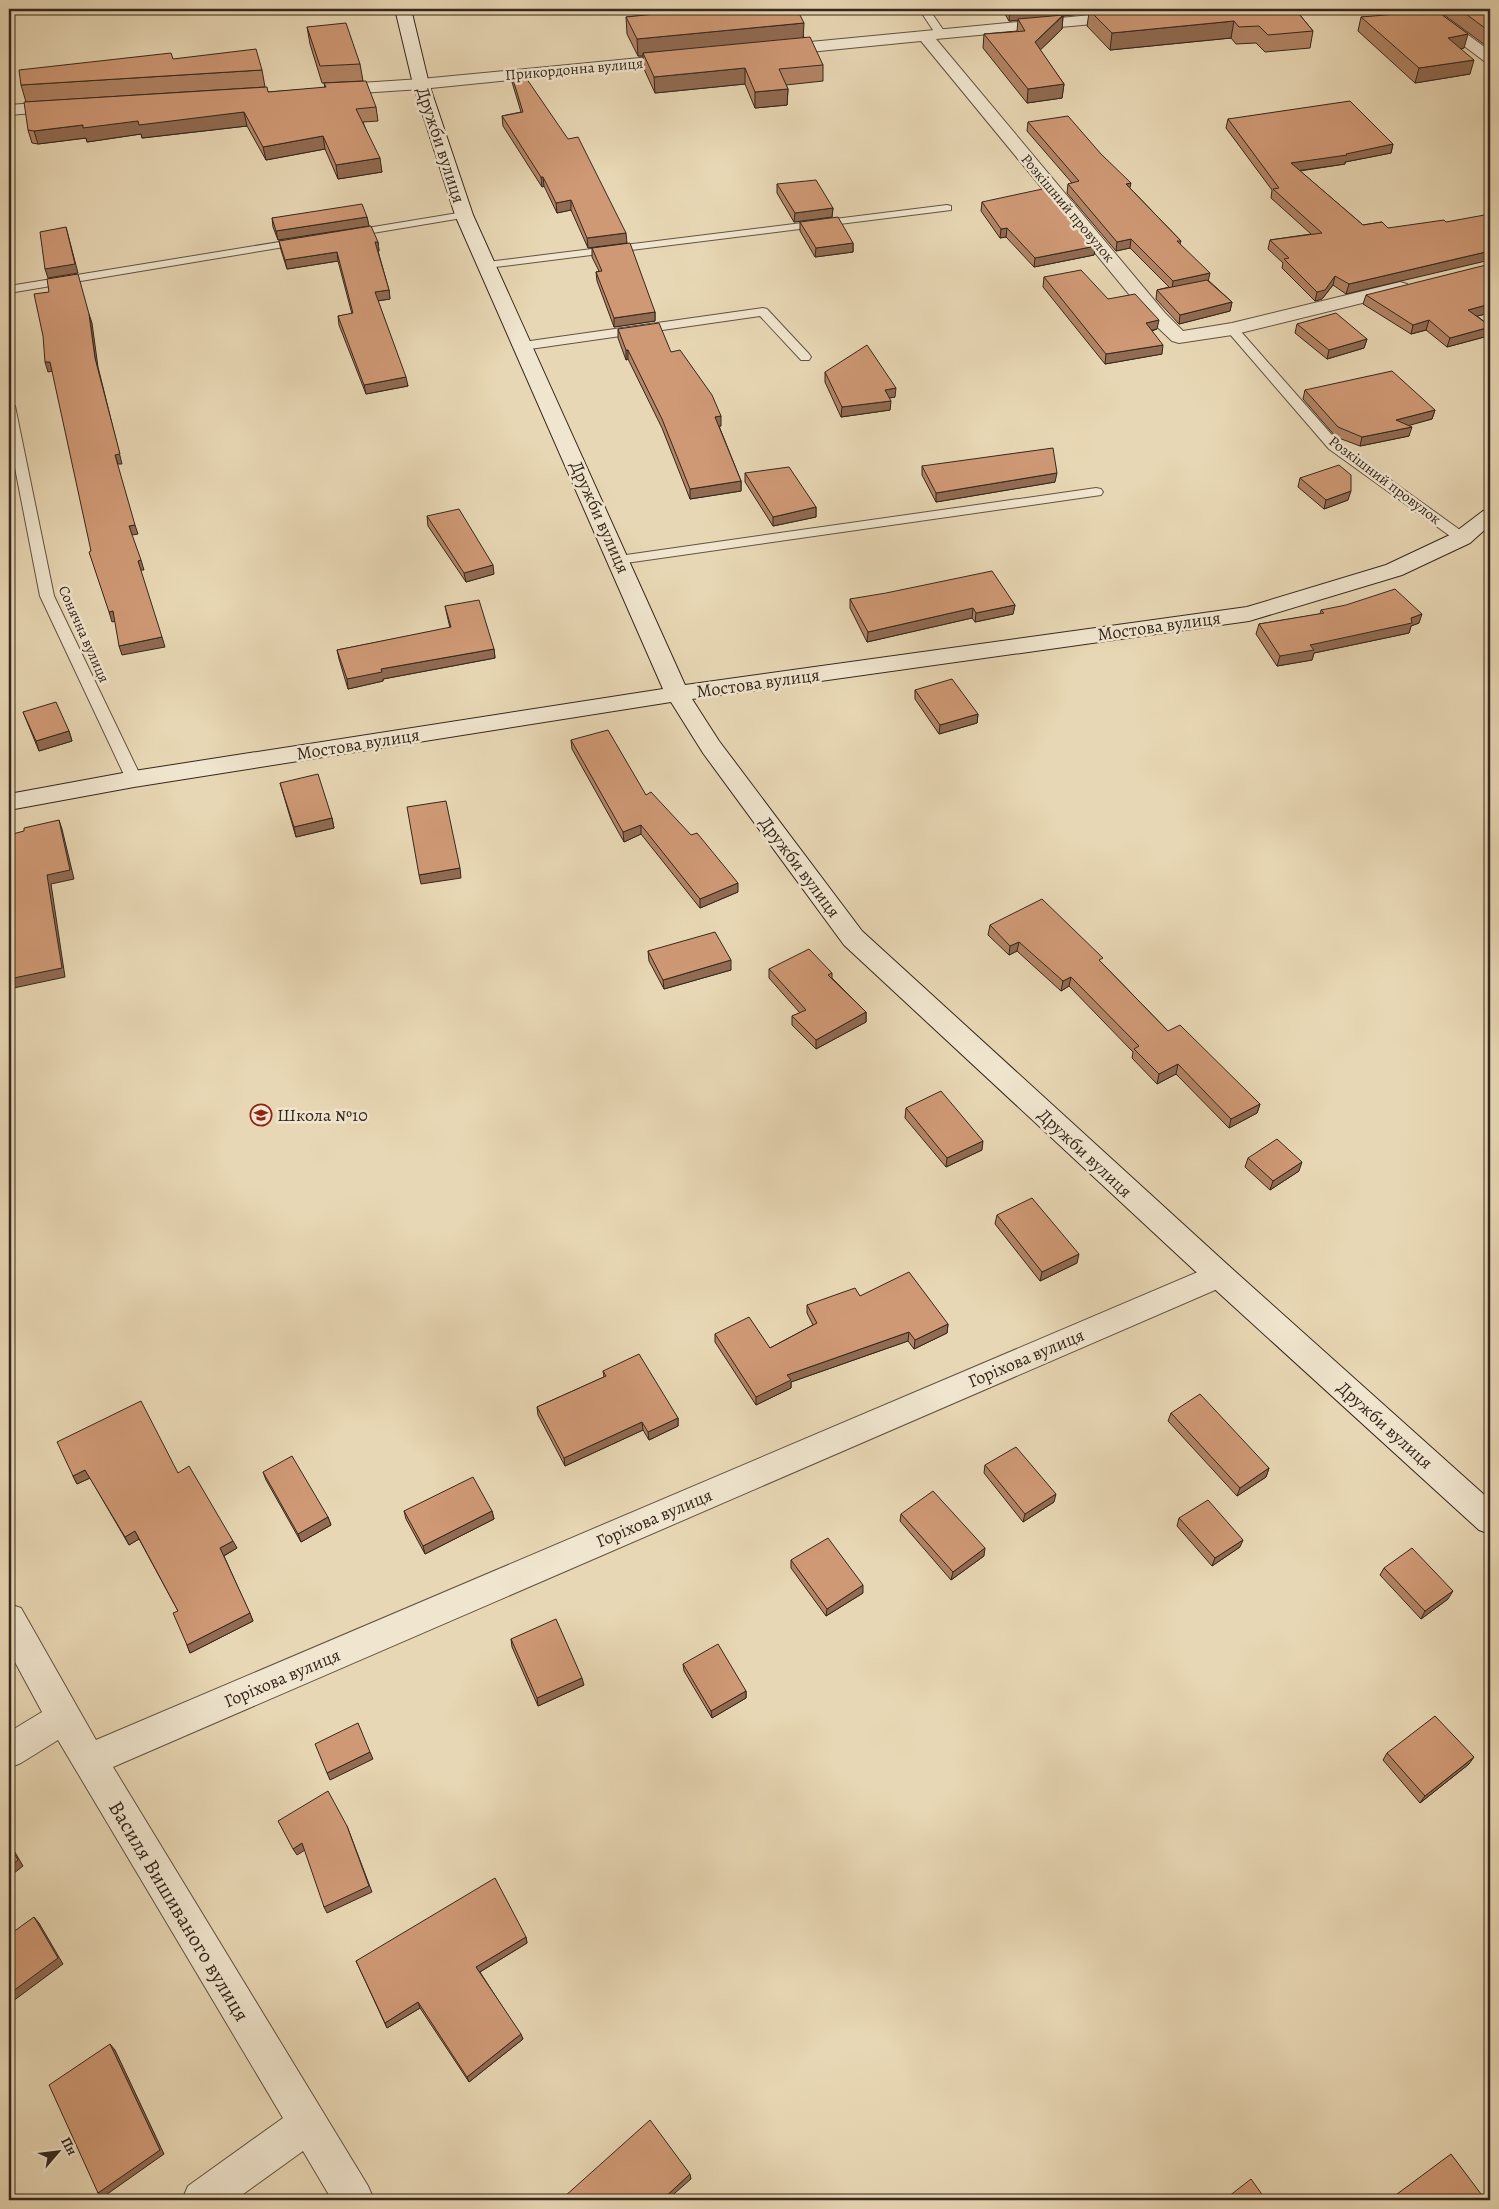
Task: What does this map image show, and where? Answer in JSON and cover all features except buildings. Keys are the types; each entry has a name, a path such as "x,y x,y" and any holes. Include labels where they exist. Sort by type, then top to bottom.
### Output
{"street":[{"name":"Дружби вулиця","path":"403,9 421,84 464,215 620,560 676,694 711,747 853,938 1218,1275 1490,1520"},
{"path":"767,51 1198,9"},
{"path":"1423,9 1490,58"},
{"name":"Розкішний провулок","path":"933,35 1158,317 1180,337 1232,329 1414,285"},
{"name":"Прикордонна вулиця","path":"313,91 421,84 698,58"},
{"path":"9,110 77,106"},
{"name":"Мостова вулиця","path":"9,802 134,780 676,694 1249,614 1394,570 1462,538 1490,514"},
{"name":"Горіхова вулиця","path":"89,1760 1218,1275"},
{"name":"Василя Вишиваного вулиця","path":"9,1619 64,1718 354,2200"},
{"path":"9,1751 64,1718"},
{"path":"202,2200 307,2124"}],"lane":[{"path":"924,9 933,35"},
{"path":"487,265 946,208"},
{"path":"338,236 464,215"},
{"path":"9,290 319,239"},
{"path":"523,346 763,312 805,358"},
{"name":"Розкішний провулок","path":"1232,329 1334,446 1462,538"},
{"name":"Сонячна вулиця","path":"9,406 47,596 134,780"},
{"path":"620,560 1096,492"}],"place":[{"name":"Школа №10","path":"261,1115"}]}
